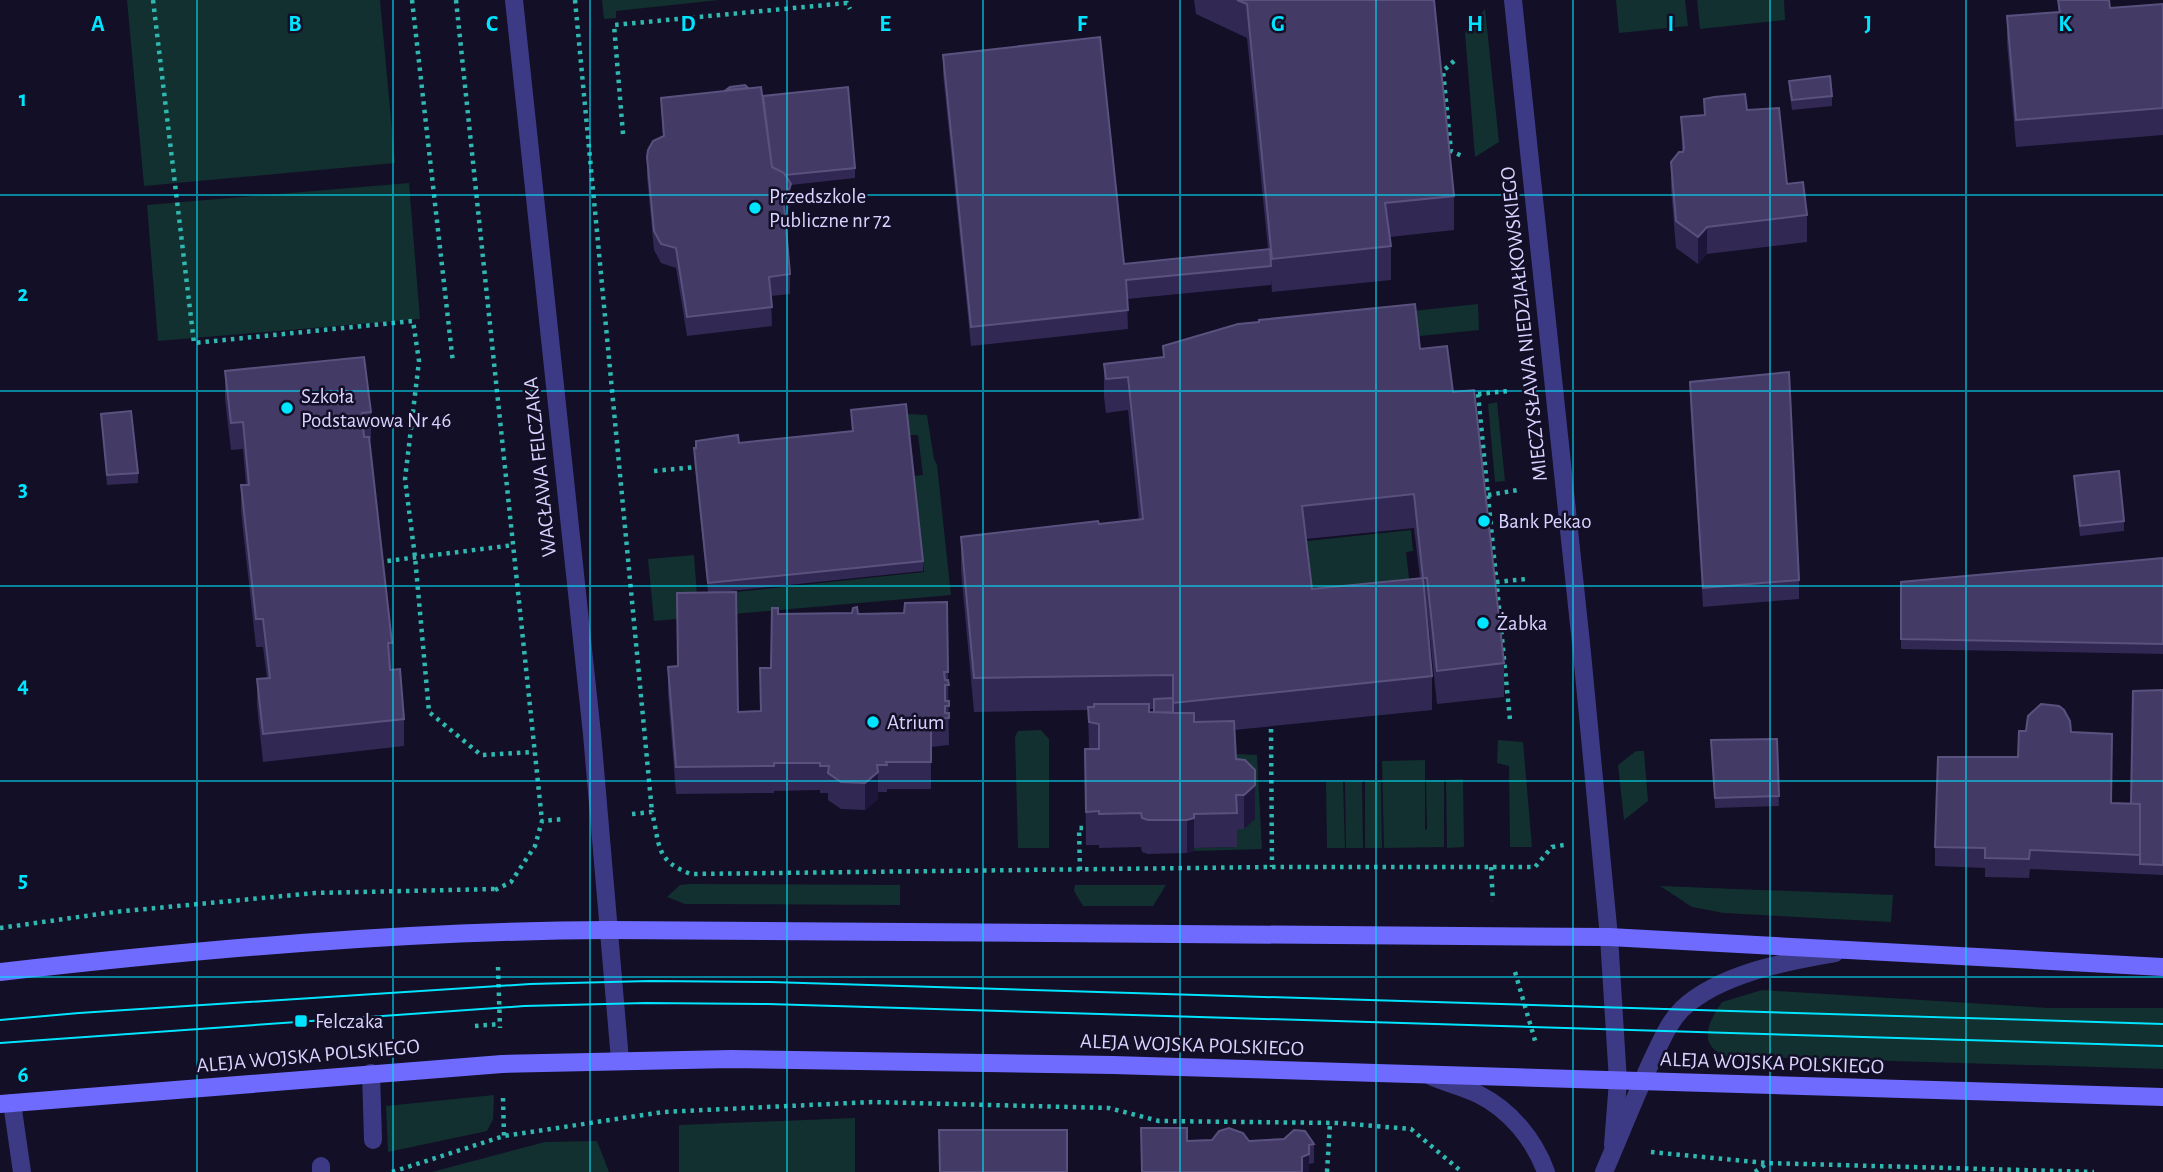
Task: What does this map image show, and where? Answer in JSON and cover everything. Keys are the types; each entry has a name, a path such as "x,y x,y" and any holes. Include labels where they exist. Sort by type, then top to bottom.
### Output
{"main road":[{"name":"ALEJA WOJSKA POLSKIEGO","path":"0,972 252,946 496,931 610,930 1609,937 2163,967"},
{"name":"ALEJA WOJSKA POLSKIEGO","path":"6,1104 371,1073 502,1064 620,1060 886,1060 2163,1097"}],"street":[{"name":"WACŁAWA FELCZAKA","path":"514,0 610,930"},
{"name":"MIECZYSŁAWA NIEDZIAŁKOWSKIEGO","path":"1513,0 1609,937"},
{"path":"610,930 620,1060"},
{"path":"1604,1172 1613,1144 1618,1080 1609,937"},
{"name":"ALEJA WOJSKA POLSKIEGO","path":"1642,1082 1670,1024 1682,1009 1700,996 1726,982 1780,964 1850,950"},
{"path":"371,1073 373,1140"},
{"path":"1428,1074 1480,1095 1497,1105 1523,1130 1546,1172"},
{"path":"1604,1172 1642,1082"},
{"path":"6,1104 22,1172"}],"path":[{"path":"153,0 194,343 413,321 419,361 405,479 429,712 481,755 534,752"},
{"path":"412,0 453,363"},
{"path":"0,928 114,912 316,893 503,888 512,882 535,846 542,821 456,0"},
{"path":"575,0 652,812 662,857 674,868 691,874 1272,867 1535,867 1552,847 1564,845"},
{"path":"623,134 614,25 847,3 850,9"},
{"path":"1454,61 1443,71 1445,114 1451,151 1464,157"},
{"path":"1465,396 1508,391"},
{"path":"1478,394 1494,583 1510,720"},
{"path":"654,471 696,467"},
{"path":"1488,495 1518,490"},
{"path":"379,562 514,545"},
{"path":"1494,583 1526,579"},
{"path":"1271,729 1272,867"},
{"path":"631,814 652,812"},
{"path":"542,821 572,819"},
{"path":"1080,870 1079,828 1086,828"},
{"path":"1491,867 1494,908"},
{"path":"495,889 496,897"},
{"path":"1511,961 1539,1051"},
{"path":"498,978 499,1017"},
{"path":"475,1026 500,1024"},
{"path":"503,1091 504,1136"},
{"path":"391,1172 504,1136 663,1112 872,1102 1109,1108 1159,1121 1330,1123 1410,1129 1462,1172"},
{"path":"1327,1172 1330,1123"},
{"path":"1642,1151 1766,1163 2094,1172"},
{"path":"1755,1172 1766,1163"}],"green space":[{"path":"127,0 380,0 395,163 144,186"},
{"path":"602,0 719,0 616,11 616,18 604,19"},
{"path":"1616,0 1685,0 1688,26 1619,33"},
{"path":"1697,0 1784,0 1785,20 1700,29"},
{"path":"1485,9 1499,142 1475,157 1465,33"},
{"path":"409,183 420,319 158,341 147,205"},
{"path":"1478,304 1479,330 1410,337 1394,313"},
{"path":"1497,402 1505,481 1495,482 1488,404"},
{"path":"907,414 927,415 937,465 951,595 654,621 648,559 694,555 697,596 924,572 914,476 923,475 918,435 910,435"},
{"path":"1411,530 1413,551 1406,552 1410,587 1316,619 1307,541"},
{"path":"1041,730 1049,739 1049,848 1018,848 1015,737 1018,731"},
{"path":"1498,740 1523,742 1532,847 1510,847 1509,766 1497,763"},
{"path":"1636,751 1644,751 1648,801 1624,820 1618,765"},
{"path":"1234,754 1257,755 1262,849 1194,851 1194,848 1237,847 1236,829 1244,829 1255,819 1255,804"},
{"path":"1425,760 1425,830 1426,780 1444,780 1444,847 1384,848 1382,761"},
{"path":"1463,779 1464,847 1447,848 1446,780"},
{"path":"1362,781 1363,848 1346,848 1345,782"},
{"path":"1365,781 1381,781 1382,848 1365,848"},
{"path":"1326,782 1343,782 1345,848 1327,848"},
{"path":"680,885 900,885 900,905 685,904 667,897"},
{"path":"1075,885 1166,885 1153,906 1083,906 1074,891"},
{"path":"1660,886 1893,895 1891,922 1724,913 1692,907"},
{"path":"1762,990 2048,1008 2163,1008 2163,1069 1726,1056 1717,1051 1711,1046 1708,1032 1722,1002"},
{"path":"494,1095 493,1119 487,1131 388,1152 386,1106"},
{"path":"855,1118 855,1172 679,1172 679,1125"},
{"path":"597,1141 609,1172 432,1172 545,1142"}],"building":[{"path":"1237,0 1434,0 1454,196 1385,203 1391,246 1272,259 1247,4"},
{"path":"2058,0 2109,0 2110,8 2163,4 2163,108 2016,120 2007,16 2060,12"},
{"path":"1100,37 1124,264 1270,249 1271,266 1126,280 1128,310 971,327 943,55"},
{"path":"1830,76 1832,96 1792,100 1789,81"},
{"path":"745,85 748,88 726,90 730,87"},
{"path":"761,87 772,167 784,173 791,184 784,204 790,274 769,277 772,307 687,317 676,248 661,244 654,231 647,157 653,141 664,136 661,98"},
{"path":"848,87 855,168 785,175 772,167 763,96"},
{"path":"1745,94 1747,110 1779,108 1787,184 1803,182 1807,215 1707,227 1698,237 1676,221 1671,162 1684,148 1681,117 1705,115 1704,99"},
{"path":"1415,304 1420,349 1447,346 1453,392 1474,390 1504,663 1437,671 1427,578 1423,578 1432,676 1173,703 1173,675 974,678 961,537 1098,521 1099,524 1143,519 1128,377 1106,379 1104,364 1164,357 1163,346 1238,324","holes":["1414,494 1423,578 1312,589 1302,506"]},
{"path":"364,357 371,412 362,413 364,437 369,437 392,643 388,643 390,670 400,669 404,719 263,734 257,679 270,678 263,619 256,619 241,485 249,485 243,422 231,423 225,371"},
{"path":"1789,372 1799,580 1703,588 1690,382"},
{"path":"906,404 923,561 708,583 694,448 696,441 738,435 739,443 853,431 851,410"},
{"path":"131,411 138,473 107,475 101,414"},
{"path":"2119,471 2124,521 2080,526 2074,476"},
{"path":"2163,558 2163,644 1901,639 1901,582"},
{"path":"736,592 738,712 761,711 760,668 771,668 772,608 778,608 778,614 852,613 853,608 857,607 858,614 904,613 905,603 947,602 948,672 944,672 949,685 945,685 945,701 949,701 949,706 945,706 945,713 949,713 949,718 931,719 931,762 886,762 887,765 877,765 878,772 865,783 841,782 828,773 829,766 820,766 820,763 676,767 668,667 678,666 677,593"},
{"path":"2163,690 2163,865 2140,864 2140,804 2131,804 2133,691"},
{"path":"1173,698 1173,713 1154,712 1154,699"},
{"path":"1094,704 1149,704 1149,712 1194,713 1194,722 1234,721 1236,759 1245,760 1255,770 1255,785 1244,795 1236,795 1237,813 1194,814 1194,818 1187,820 1148,820 1142,818 1141,813 1086,812 1085,749 1099,749 1099,724 1089,722 1088,707 1094,707"},
{"path":"2041,704 2059,706 2064,710 2070,721 2071,732 2112,734 2111,803 2140,804 2140,855 2030,850 2029,859 1985,858 1985,848 1935,847 1938,757 2018,757 2019,731 2026,731 2028,716"},
{"path":"1777,739 1779,796 1715,798 1711,740"},
{"path":"1141,1128 1187,1128 1187,1141 1212,1140 1219,1131 1229,1128 1243,1133 1249,1141 1284,1139 1294,1130 1305,1131 1314,1144 1309,1145 1309,1154 1302,1157 1302,1172 1142,1172"},
{"path":"939,1130 1067,1130 1067,1172 940,1172"}],"tram line":[{"path":"0,1020 530,984 650,981 770,982 2163,1024"},
{"path":"0,1043 524,1006 646,1003 768,1004 2163,1046"}],"place":[{"name":"Przedszkole Publiczne nr 72","path":"755,208"},
{"name":"Szkoła Podstawowa Nr 46","path":"287,408"},
{"name":"Bank Pekao","path":"1484,521"},
{"name":"Żabka","path":"1483,623"},
{"name":"Atrium","path":"873,722"},
{"name":"Felczaka","path":"301,1021"}]}
